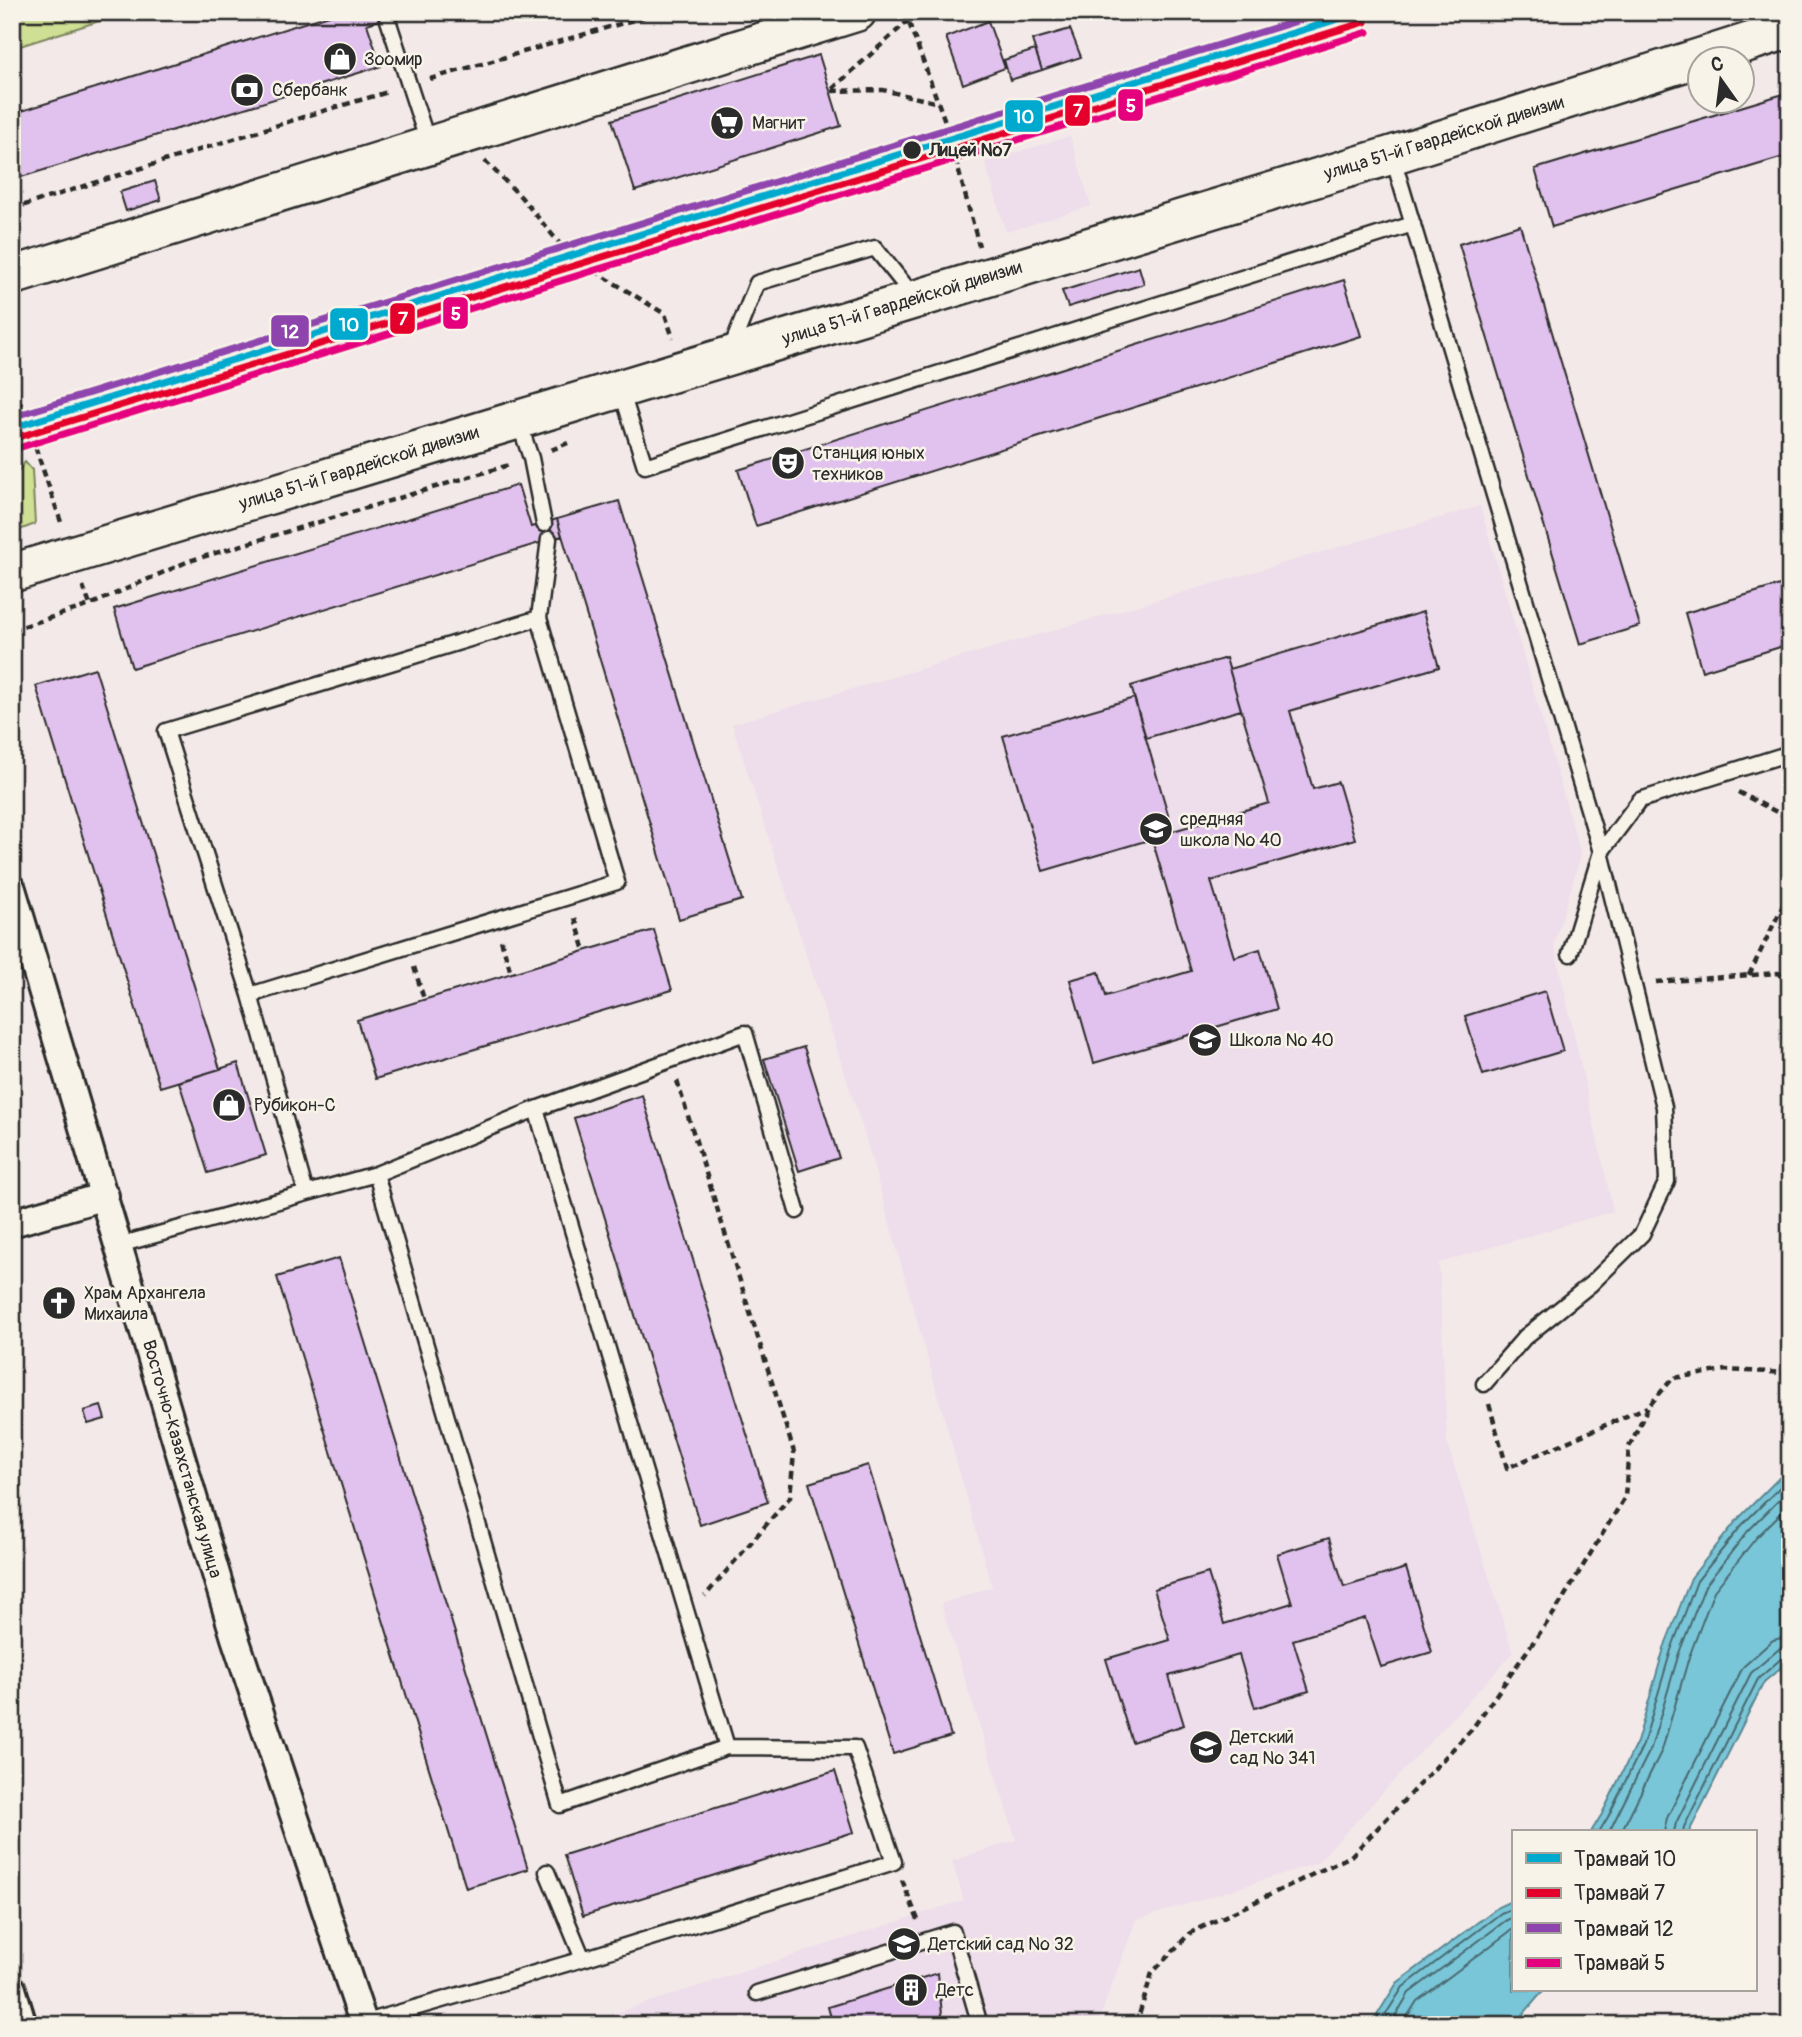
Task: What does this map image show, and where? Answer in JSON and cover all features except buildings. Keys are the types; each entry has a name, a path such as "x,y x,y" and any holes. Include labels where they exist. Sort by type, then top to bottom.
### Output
{"main road":[{"path":"12,276 857,12"},
{"name":"улица 51-й Гвардейской дивизии","path":"12,573 1392,155 1790,29"}],"street":[{"name":"Восточно-Казахстанская улица","path":"12,890 235,1638 363,2024"},
{"path":"12,1223 104,1196"},
{"path":"12,1989 23,2025"}],"lane":[{"path":"387,17 410,85 444,141"},
{"path":"1392,155 1601,852 1664,1107 1667,1181 1642,1234 1591,1284 1525,1337 1484,1384"},
{"path":"621,388 645,466 1413,224"},
{"path":"728,356 757,284 770,279 875,248 916,299"},
{"path":"518,419 531,458 544,524"},
{"path":"250,995 617,882 539,618 549,540"},
{"path":"306,1193 250,995 166,731 539,618"},
{"path":"1570,954 1601,852 1640,800 1790,754"},
{"path":"119,1245 376,1174 536,1109 745,1033 797,1211"},
{"path":"536,1109 727,1746"},
{"path":"363,2024 894,1862 855,1748 727,1746 560,1805 376,1174"},
{"path":"547,1872 583,1959"},
{"path":"757,1993 953,1933 980,2025"}],"path":[{"path":"12,209 316,113 661,12"},
{"path":"905,12 946,124 986,278"},
{"path":"909,20 830,91 883,90 939,103"},
{"path":"444,141 521,197 570,256 665,314 683,370"},
{"path":"12,379 90,605 12,630"},
{"path":"1711,778 1790,819"},
{"path":"1749,976 1790,891"},
{"path":"569,897 585,951"},
{"path":"495,920 511,973"},
{"path":"408,947 424,999"},
{"path":"1633,984 1779,973 1790,985"},
{"path":"671,1060 794,1452 790,1497 688,1615"},
{"path":"1136,2025 1152,1973 1190,1933 1350,1856 1472,1729 1556,1610 1625,1497 1629,1447 1648,1407 1673,1378 1726,1370 1790,1373"},
{"path":"1484,1384 1507,1468 1648,1407"},
{"path":"894,1862 927,1941"}],"shaded area":[{"path":"1070,136 1091,206 1006,232 985,162"},
{"name":"Школа № 40","path":"1480,506 1581,855 1554,944 1613,1211 1439,1263 1447,1443 1513,1653 1317,1863 1136,1920 1097,2025 579,2025 964,1900 952,1861 1016,1840 941,1604 992,1587 865,1136 732,724"}],"green space":[{"path":"12,12 128,12 20,46 12,22"},
{"path":"25,462 32,470 35,524 12,533 12,478"}],"water":[{"path":"1790,1467 1790,1660 1764,1682 1690,1830 1592,1830 1637,1742 1664,1648 1691,1578 1737,1520"},
{"path":"1512,1900 1512,1992 1542,1992 1514,2025 1371,2025 1397,1983 1498,1907"}],"tram line":[{"name":"12","path":"12,417 1326,12"},
{"name":"10","path":"12,428 1361,12"},
{"name":"7","path":"15,438 1365,22"},
{"name":"5","path":"18,448 1368,32"}],"place":[{"name":"Зоомир","path":"340,59"},
{"name":"Сбербанк","path":"247,90"},
{"name":"Магнит","path":"727,123"},
{"name":"Лицей №7","path":"912,150"},
{"name":"Станция юных техников","path":"788,463"},
{"name":"средняя школа № 40","path":"1156,829"},
{"name":"Школа № 40","path":"1205,1040"},
{"name":"Рубикон-С","path":"229,1105"},
{"name":"Храм Архангела Михаила","path":"59,1303"},
{"name":"Детский сад № 341","path":"1206,1747"},
{"name":"Детский сад № 32","path":"904,1944"},
{"name":"Детс","path":"911,1990"}]}
